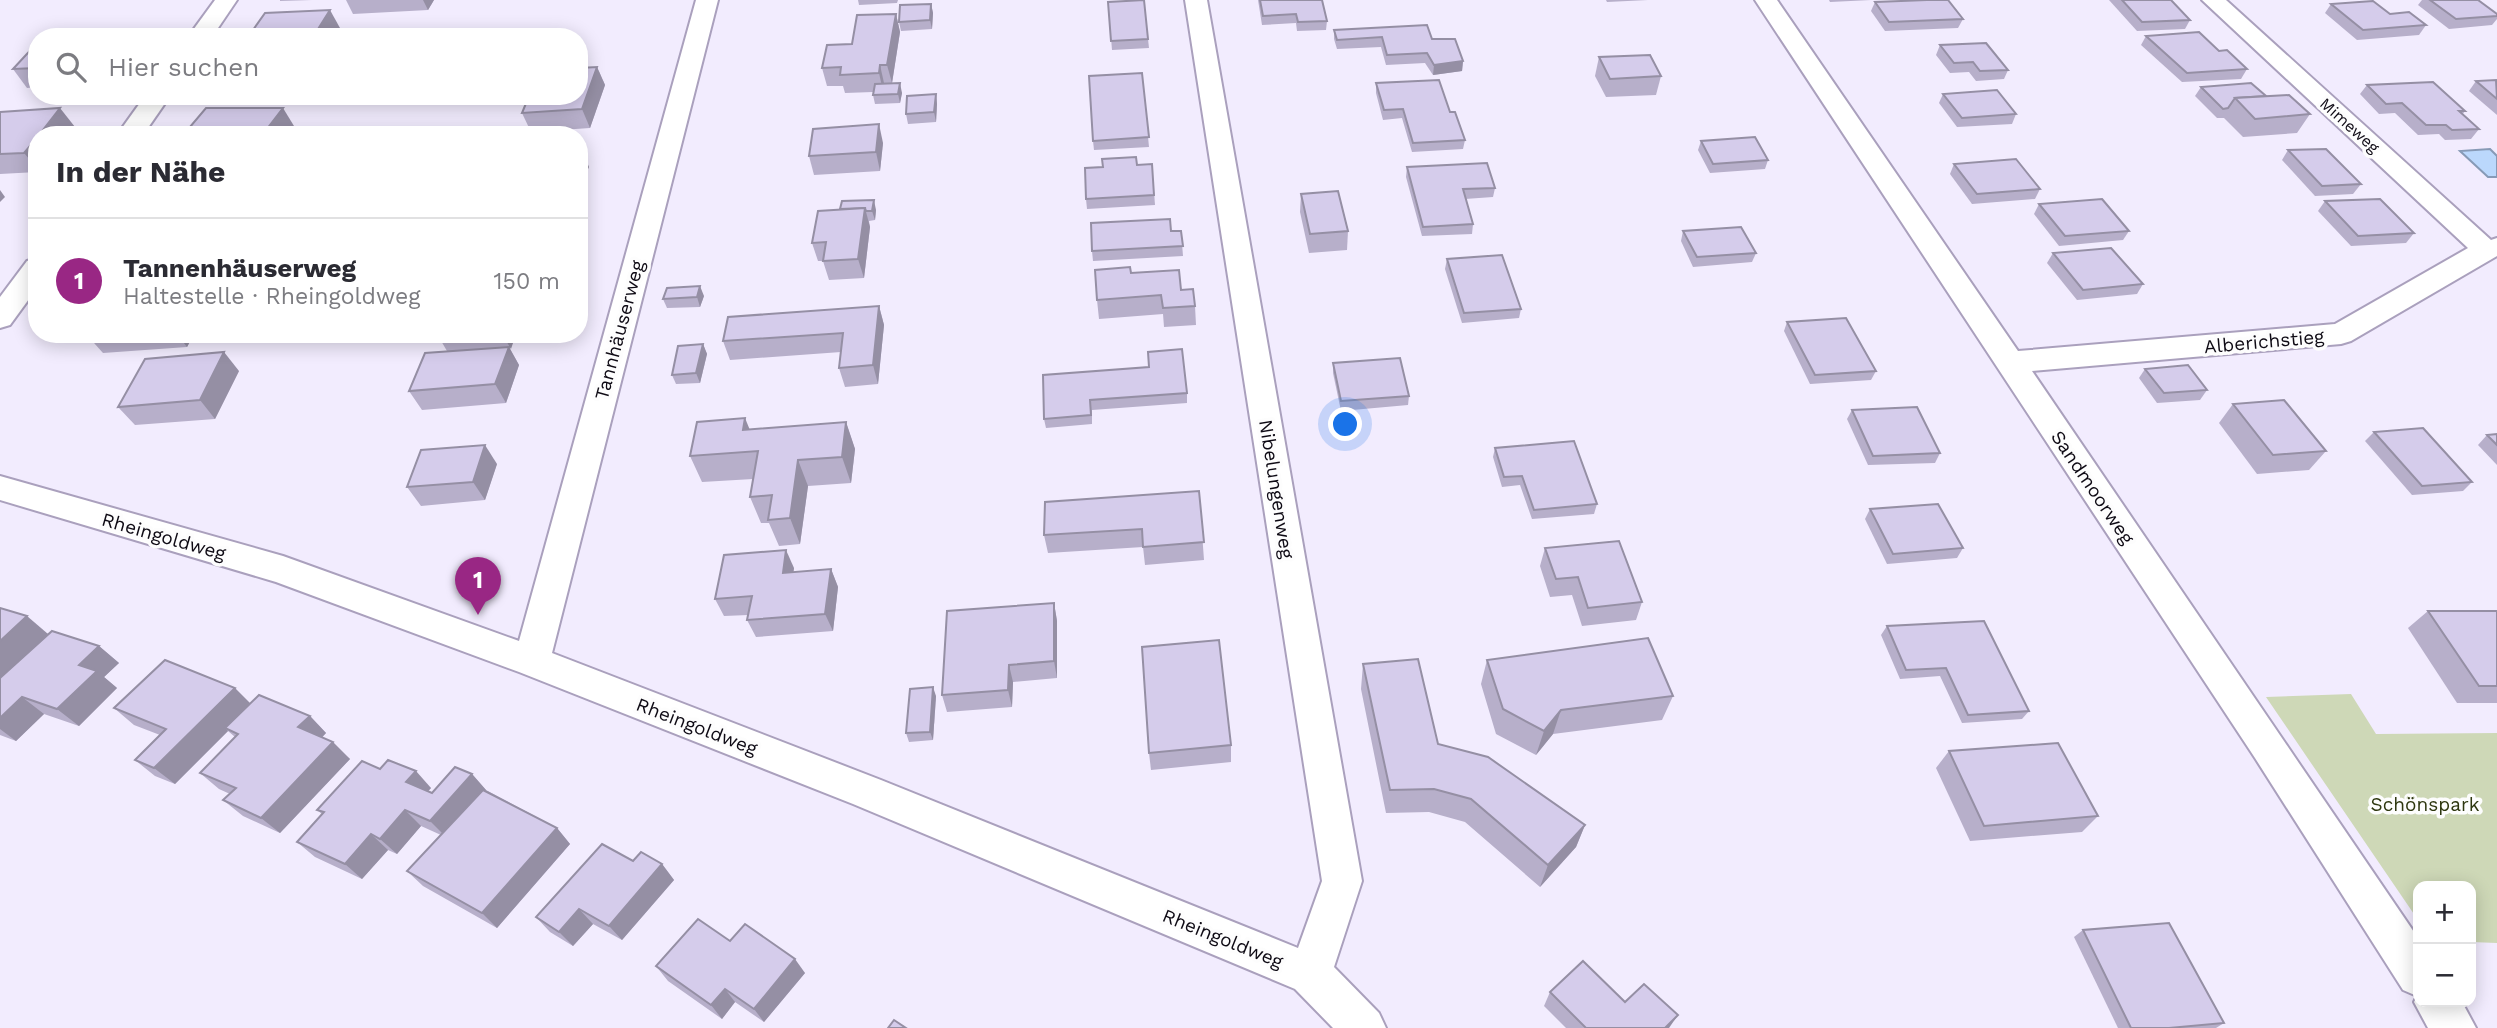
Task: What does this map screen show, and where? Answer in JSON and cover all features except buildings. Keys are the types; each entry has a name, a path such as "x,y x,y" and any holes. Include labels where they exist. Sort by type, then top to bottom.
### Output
{"street":[{"path":"206,28 226,0"},
{"name":"Tannhäuserweg","path":"532,661 707,0"},
{"name":"Nibelungenweg","path":"1196,0 1342,881 1310,974"},
{"name":"Sandmoorweg","path":"1766,0 2413,968"},
{"name":"Mimeweg","path":"2213,0 2492,248"},
{"path":"136,126 152,105"},
{"name":"Alberichstieg","path":"2009,362 2341,334 2492,248"},
{"path":"0,318 28,279"},
{"name":"Rheingoldweg","path":"0,488 283,570 532,661 867,792 1310,974 1364,1028"},
{"path":"2439,1007 2454,1028"}],"green space":[{"name":"Schönspark","path":"2351,694 2376,734 2497,733 2497,943 2476,942 2476,881 2413,881 2413,913 2266,697"}],"water":[{"path":"2490,149 2497,156 2497,177 2488,177 2460,151"}],"place":[{"name":"Tannenhäuserweg","path":"478,615"}]}
